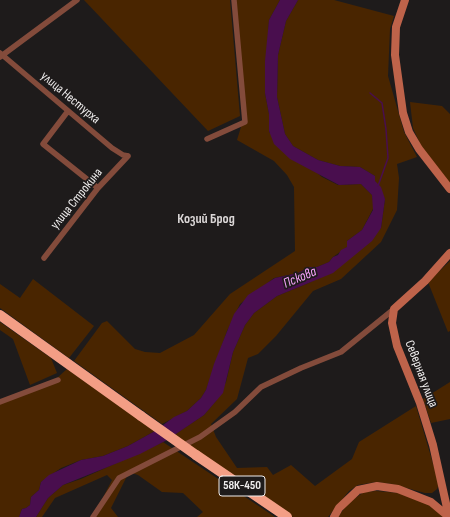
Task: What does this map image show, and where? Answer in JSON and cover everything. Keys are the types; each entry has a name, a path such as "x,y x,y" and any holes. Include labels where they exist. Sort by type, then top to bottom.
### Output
{"highway":[{"name":"58К-450","path":"0,315 196,455 287,517"}],"street":[{"path":"1,55 77,0"},
{"path":"207,139 245,122 234,0"},
{"path":"405,0 396,28 395,55 403,113 409,132 419,149 450,189"},
{"name":"улица Нестурха","path":"1,55 112,148 122,155 128,156"},
{"path":"68,111 43,144 98,188"},
{"name":"улица Строкина","path":"44,258 98,188 128,156"},
{"path":"93,517 119,478 200,437 239,409 261,387 340,352 394,309 424,281 450,253"},
{"name":"Северная улица","path":"394,309 392,323 394,336 420,403 433,445 449,517"},
{"path":"0,402 58,380"},
{"path":"334,517 339,508 358,490 377,486 398,489 431,502 449,517"}],"shaded area":[{"path":"84,0 230,0 240,116 208,131"},
{"path":"233,0 280,0 269,20 265,93 269,114 269,132 322,177 338,185 361,184 372,195 374,207 362,230 347,241 347,247 333,257 329,262 317,267 309,267 298,273 274,278 240,304 227,331 206,390 201,398 187,411 162,424 74,361 102,323 107,321 135,349 145,352 160,353 194,335 230,294 295,251 294,187 287,175 274,161 237,140 244,117"},
{"path":"298,0 334,0 394,16 390,29 388,76 404,132 417,157 397,164 399,178 397,210 381,242 341,279 313,291 276,336 258,354 248,358 237,399 211,424 216,437 237,468 267,467 273,475 291,465 315,486 352,459 359,442 416,406 439,484 437,489 432,493 425,493 392,484 376,482 358,485 349,491 328,517 293,517 174,435 204,415 216,401 226,382 233,352 245,325 254,313 277,296 311,282 381,228 385,199 375,181 375,176 360,167 340,166 318,160 293,146 285,134 277,97 278,55 286,21"},
{"path":"410,102 442,106 450,114 450,185 422,148 413,128"},
{"path":"450,261 450,331 448,332 428,282"},
{"path":"33,279 94,326 69,358 0,308 0,284 20,298"},
{"path":"0,322 51,358 57,373 30,385 13,339 0,330"},
{"path":"67,369 155,431 128,446 103,456 81,460 61,468 41,482 39,490 31,497 30,505 22,509 19,517 0,517 0,401 57,378"},
{"path":"450,382 450,419 431,423 423,399"},
{"path":"163,442 275,517 197,517 203,512 183,493 162,492 138,475 129,472 111,508 118,517 93,517 112,480 107,475 55,498 42,517 36,517 48,498 63,485 81,479"},
{"path":"376,491 399,493 428,504 444,517 338,517 348,503 364,492"}],"water":[{"name":"Пскова","path":"280,0 298,0 286,21 278,55 277,97 285,134 293,146 318,160 340,166 360,167 375,176 375,181 381,187 385,199 381,228 372,241 333,273 277,296 254,313 245,325 233,352 223,393 204,415 167,440 140,454 63,485 48,498 36,517 19,517 22,509 30,505 31,497 39,490 41,482 49,475 81,460 103,456 128,446 155,431 174,417 187,411 201,398 206,390 214,364 234,314 248,295 275,278 298,273 309,267 317,267 329,262 333,257 338,255 341,250 347,247 347,241 362,230 373,210 372,195 361,184 339,185 290,159 274,144 269,131 269,114 265,93 265,61 269,20"}],"waterway":[{"path":"370,93 382,103 386,129 388,158 378,186"}],"district":[{"name":"Козий Брод","path":"206,219"}]}
